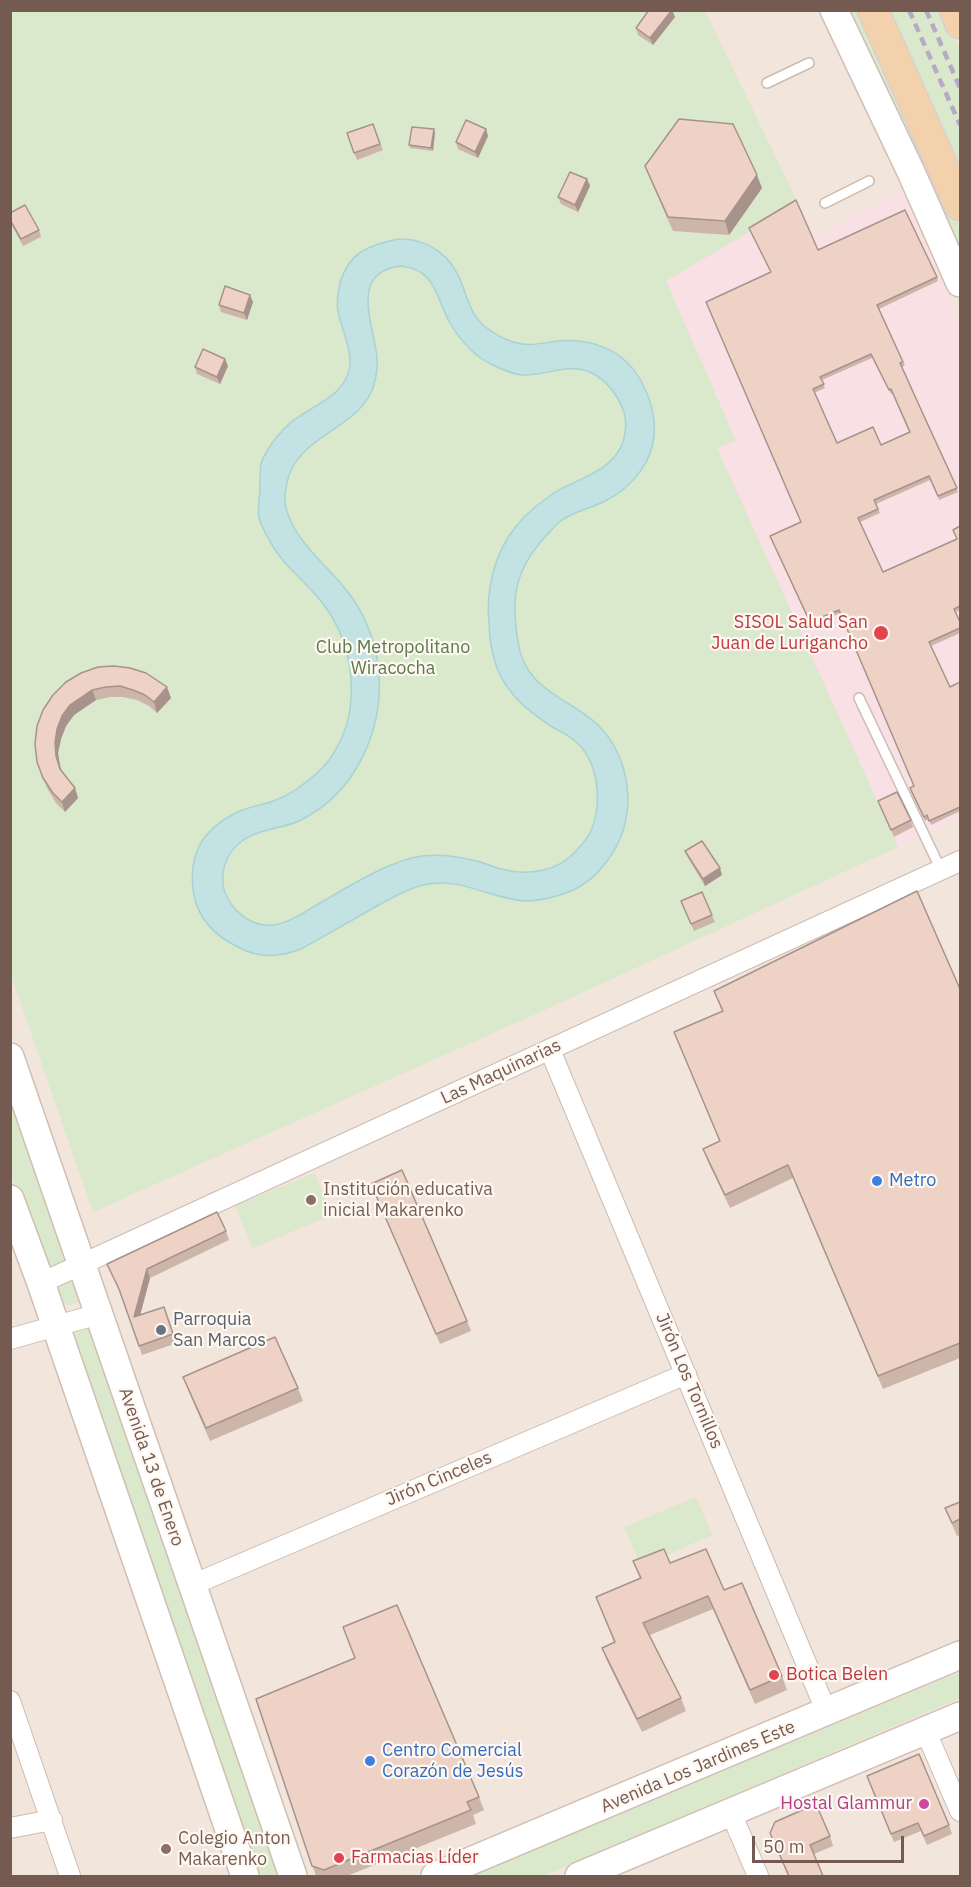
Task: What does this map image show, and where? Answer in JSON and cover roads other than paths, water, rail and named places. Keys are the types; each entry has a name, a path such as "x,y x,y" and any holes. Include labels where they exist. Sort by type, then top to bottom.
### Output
{"main road":[{"path":"834,10 911,172 960,283"},
{"path":"873,10 960,205"},
{"path":"955,10 960,23"},
{"name":"Avenida 13 de Enero","path":"10,1057 294,1876"},
{"path":"10,1198 245,1876"},
{"name":"Avenida Los Jardines Este","path":"435,1876 827,1713 960,1655"},
{"path":"579,1876 960,1716"}],"street":[{"name":"Las Maquinarias","path":"41,1283 960,861"},
{"name":"Jirón Los Tornillos","path":"549,1050 827,1713"},
{"path":"10,1339 99,1314"},
{"name":"Jirón Cinceles","path":"192,1585 686,1374"},
{"path":"10,1701 70,1876"},
{"path":"926,1732 960,1811"},
{"path":"731,1813 758,1876"},
{"path":"10,1828 52,1820"}],"lane":[{"path":"767,82 809,63"},
{"path":"825,203 869,181"},
{"path":"859,698 941,870"}],"water":[{"path":"410,240 439,251 459,276 476,317 496,334 516,343 572,341 607,349 627,363 646,390 653,412 654,435 650,452 642,469 623,490 602,503 567,517 555,526 526,562 515,599 516,626 522,658 538,682 604,731 620,758 626,777 627,814 620,839 607,861 588,882 570,892 545,899 526,901 449,883 423,885 394,897 301,949 278,955 255,954 223,939 204,920 196,904 192,881 195,856 206,835 225,819 243,810 287,795 308,781 323,767 343,735 350,709 351,693 351,677 345,646 332,618 313,592 277,553 260,522 258,511 261,464 269,447 289,424 326,400 342,385 350,365 349,352 337,308 340,283 344,272 355,257 369,247 388,241","holes":["401,266 422,273 433,286 445,313 463,342 486,362 522,375 566,369 592,373 611,389 624,412 626,427 623,442 611,461 592,474 551,495 531,510 514,529 496,563 490,587 488,613 494,660 506,685 533,714 572,739 589,758 596,780 596,815 592,829 581,845 569,858 551,868 521,872 501,869 460,857 422,856 383,868 280,924 259,924 241,915 226,895 223,873 227,858 236,846 248,837 299,821 320,808 338,792 353,774 365,753 378,706 377,658 369,629 359,608 346,590 296,530 285,503 287,483 293,467 302,454 354,414 365,402 373,388 377,362 368,302 369,289 374,278 385,270"]}],"railway":[{"path":"909,10 960,125"},
{"path":"926,10 960,88"}],"place":[{"name":"SISOL Salud San Juan de Lurigancho","path":"881,633"},
{"name":"Metro","path":"877,1181"},
{"name":"Institución educativa inicial Makarenko","path":"311,1200"},
{"name":"Parroquia San Marcos","path":"161,1330"},
{"name":"Botica Belen","path":"774,1675"},
{"name":"Centro Comercial Corazón de Jesús","path":"370,1761"},
{"name":"Hostal Glammur","path":"924,1804"},
{"name":"Colegio Anton Makarenko","path":"166,1849"},
{"name":"Farmacias Líder","path":"339,1858"}],"park label":[{"name":"Club Metropolitano Wiracocha","path":"393,658"}]}
